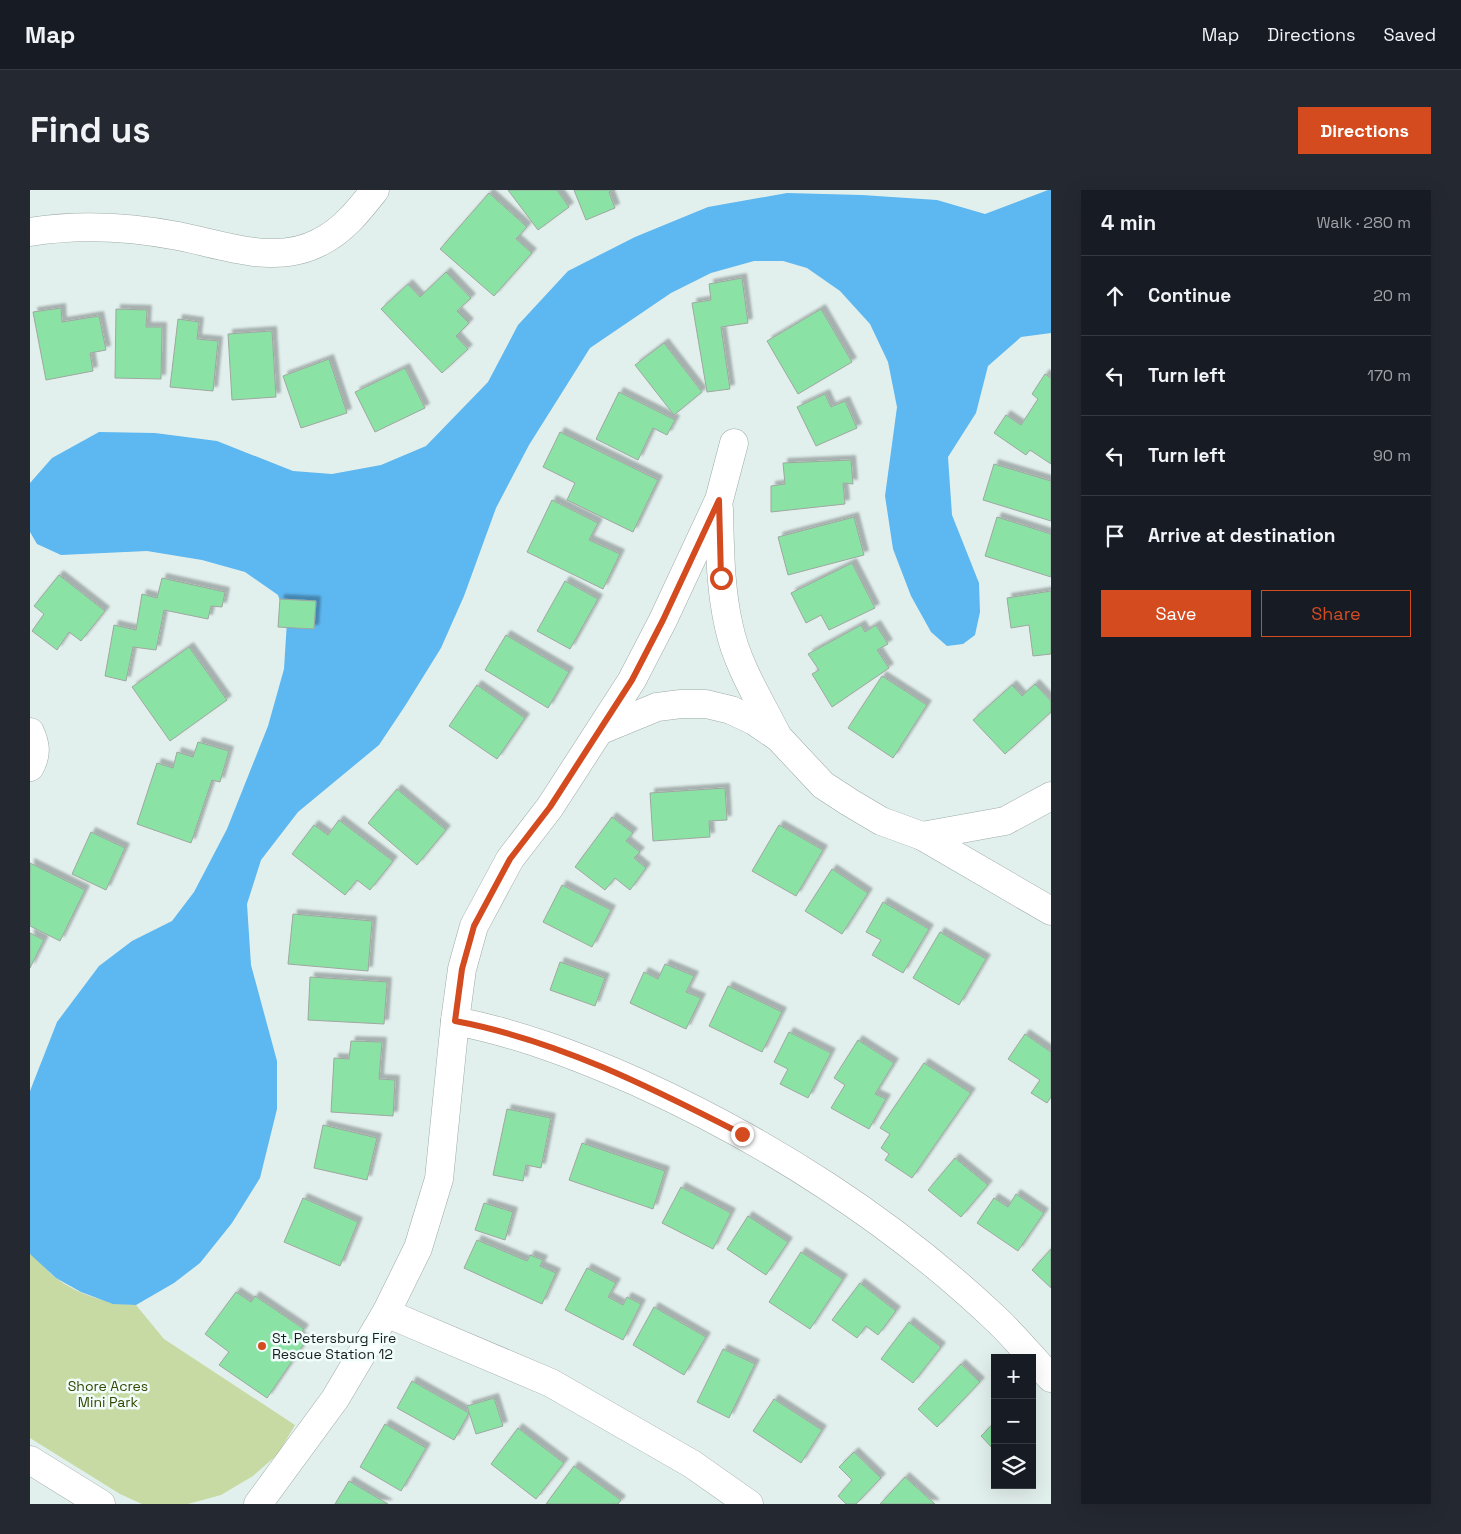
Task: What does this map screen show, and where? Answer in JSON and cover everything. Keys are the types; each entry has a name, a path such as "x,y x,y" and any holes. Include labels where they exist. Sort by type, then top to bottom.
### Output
{"street":[{"path":"34,230 88,227 127,229 178,236 232,249 285,253 321,242 352,218 376,190"},
{"path":"240,1504 264,1496 335,1399 386,1313 418,1248 439,1179 462,969 474,926 510,859 550,807 632,680 663,620 719,500 734,443"},
{"path":"719,500 721,578 729,628 742,665 779,738"},
{"path":"601,730 657,707 681,704 706,704 731,710 754,721 779,738 823,785 881,821 922,836 1051,911"},
{"path":"30,732 36,746 35,758 30,767"},
{"path":"922,836 1005,821 1051,796"},
{"path":"455,1021 498,1029 602,1067 674,1099 742,1134 804,1171 935,1266 998,1320 1051,1378"},
{"path":"386,1313 551,1382 692,1464 749,1504"},
{"path":"30,1460 101,1504"}],"green space":[{"name":"Shore Acres Mini Park","path":"30,1254 52,1275 84,1294 115,1303 136,1305 164,1339 295,1425 278,1454 253,1476 221,1495 188,1504 142,1504 120,1494 30,1438"}],"water":[{"path":"1051,190 1051,333 1021,337 988,366 976,413 948,457 952,515 979,583 980,612 975,635 963,644 947,646 931,632 911,596 893,549 885,496 897,407 888,362 870,324 840,291 807,268 783,261 754,261 711,273 671,293 590,348 529,445 496,508 464,596 441,648 405,706 379,745 298,812 261,860 247,904 251,965 277,1061 277,1109 260,1178 232,1223 200,1263 174,1283 136,1305 113,1304 81,1292 56,1278 30,1254 30,1091 57,1022 99,966 132,941 172,921 194,892 227,829 268,726 284,669 287,621 278,595 245,572 202,560 147,551 61,555 37,544 30,532 30,483 52,458 99,432 155,433 217,441 293,471 332,474 381,465 426,446 488,382 518,325 568,271 635,237 708,207 787,193 937,200 985,214"}],"building":[{"path":"508,190 557,190 569,207 538,230"},
{"path":"574,190 614,190 609,192 615,208 586,220"},
{"path":"489,193 527,227 516,239 532,253 494,296 440,249"},
{"path":"446,272 471,298 457,311 469,323 456,336 468,349 442,373 381,309 408,284 420,297"},
{"path":"742,278 748,323 721,327 730,389 707,392 692,303 711,300 709,284"},
{"path":"61,308 62,322 99,316 106,350 90,353 93,371 46,380 33,312"},
{"path":"116,309 147,310 146,327 162,327 161,379 115,378"},
{"path":"821,309 852,362 798,394 767,341"},
{"path":"178,319 199,322 197,339 218,341 213,391 170,387"},
{"path":"272,331 276,397 232,400 228,334"},
{"path":"664,343 702,392 674,415 635,365"},
{"path":"329,359 347,413 301,428 283,376"},
{"path":"405,368 425,408 375,432 355,392"},
{"path":"1045,374 1051,378 1051,464 1030,450 1026,455 994,433 1006,415 1021,425 1038,399 1032,394"},
{"path":"619,392 675,420 667,435 653,428 638,460 596,439"},
{"path":"825,394 831,407 845,401 857,428 816,446 797,407"},
{"path":"560,432 658,480 633,532 567,500 575,483 543,467"},
{"path":"851,460 853,484 843,483 845,504 771,512 771,486 785,484 783,463"},
{"path":"994,464 1051,481 1051,521 983,500"},
{"path":"552,500 598,523 589,540 620,554 603,589 527,552"},
{"path":"854,517 864,555 788,575 778,537"},
{"path":"997,517 1051,534 1051,577 985,556"},
{"path":"852,563 875,608 829,630 821,615 806,623 791,593"},
{"path":"59,575 105,611 81,641 69,632 57,650 32,631 44,614 34,606"},
{"path":"162,578 225,592 222,607 211,606 208,619 164,610 156,650 133,647 126,681 105,676 114,625 136,630 142,594 157,598"},
{"path":"565,581 598,599 570,649 537,631"},
{"path":"1051,591 1051,654 1033,656 1029,625 1011,628 1007,598"},
{"path":"280,599 316,601 314,629 278,627"},
{"path":"861,625 865,632 876,625 888,644 877,650 889,668 832,707 812,674 819,670 808,654"},
{"path":"506,635 569,672 548,708 485,670"},
{"path":"189,647 227,700 170,741 132,687"},
{"path":"882,676 927,705 893,758 848,728"},
{"path":"1035,684 1051,701 1051,712 1005,754 973,720 1012,685 1022,696"},
{"path":"477,685 525,718 497,759 449,726"},
{"path":"198,742 229,751 220,782 212,780 191,843 137,824 157,763 173,768 177,752 193,757"},
{"path":"725,788 727,820 709,821 710,837 653,841 650,793"},
{"path":"397,789 446,830 417,865 368,823"},
{"path":"612,817 633,833 626,841 640,852 634,858 646,868 630,890 615,878 605,890 575,867"},
{"path":"339,820 393,861 370,890 357,880 345,895 292,854 314,825 328,835"},
{"path":"779,825 823,850 796,896 752,871"},
{"path":"91,832 125,848 106,890 72,874"},
{"path":"30,863 85,890 60,941 30,926"},
{"path":"832,869 868,893 842,934 805,911"},
{"path":"562,885 611,910 592,947 543,922"},
{"path":"883,902 929,929 903,973 872,955 881,940 866,932"},
{"path":"293,914 372,921 368,971 288,964"},
{"path":"940,932 986,959 959,1005 913,978"},
{"path":"30,933 44,940 30,968"},
{"path":"560,962 605,978 595,1006 550,990"},
{"path":"665,964 694,976 686,992 701,998 686,1029 630,1003 644,972 658,979"},
{"path":"310,977 387,982 384,1024 308,1020"},
{"path":"728,986 782,1012 762,1052 709,1026"},
{"path":"789,1032 831,1053 808,1098 780,1084 788,1069 774,1062"},
{"path":"1025,1034 1051,1052 1051,1097 1047,1103 1031,1093 1040,1080 1008,1059"},
{"path":"858,1040 894,1063 875,1094 886,1099 869,1129 831,1108 845,1085 834,1078"},
{"path":"351,1041 382,1042 379,1079 395,1080 393,1116 331,1112 334,1058 349,1059"},
{"path":"924,1063 971,1093 912,1178 885,1160 889,1154 881,1148 890,1134 880,1128"},
{"path":"507,1109 551,1118 541,1168 526,1165 523,1181 493,1175"},
{"path":"323,1125 377,1138 367,1180 314,1168"},
{"path":"582,1143 665,1171 653,1209 569,1180"},
{"path":"955,1158 988,1185 961,1217 928,1190"},
{"path":"681,1187 731,1213 713,1249 662,1223"},
{"path":"1016,1194 1044,1213 1018,1251 977,1223 994,1198 1008,1207"},
{"path":"303,1198 358,1222 340,1266 284,1242"},
{"path":"484,1203 513,1212 505,1240 475,1230"},
{"path":"748,1216 788,1242 766,1275 727,1249"},
{"path":"477,1240 527,1261 530,1255 543,1260 540,1266 556,1273 542,1304 464,1268"},
{"path":"1051,1249 1051,1288 1032,1270"},
{"path":"801,1252 843,1279 810,1329 769,1302"},
{"path":"587,1268 616,1283 608,1297 623,1305 627,1297 641,1304 623,1340 565,1310"},
{"path":"860,1283 896,1311 878,1335 866,1326 857,1338 832,1320"},
{"name":"St. Petersburg Fire Rescue Station 12","path":"236,1292 251,1302 255,1296 304,1329 299,1336 306,1341 267,1398 219,1365 229,1352 205,1334"},
{"path":"654,1307 706,1337 684,1375 633,1345"},
{"path":"909,1322 941,1347 913,1383 881,1359"},
{"path":"723,1349 755,1364 729,1418 697,1402"},
{"path":"961,1364 980,1382 937,1427 918,1409"},
{"path":"412,1381 469,1413 454,1440 397,1408"},
{"path":"494,1398 503,1426 476,1434 467,1406"},
{"path":"774,1399 822,1430 801,1463 753,1431"},
{"path":"385,1424 426,1448 401,1491 360,1467"},
{"path":"991,1426 991,1447 981,1436"},
{"path":"518,1428 564,1463 536,1499 491,1464"},
{"path":"854,1452 881,1478 856,1504 846,1504 838,1496 852,1480 839,1467"},
{"path":"574,1466 621,1500 618,1504 546,1504"},
{"path":"905,1477 935,1504 880,1504"},
{"path":"349,1481 388,1504 335,1504"}],"place":[{"name":"St. Petersburg Fire Rescue Station 12","path":"262,1346"}],"route":[{"path":"721,578 719,500 663,620 632,680 574,772 510,859 474,926 462,969 455,1021 498,1029 610,1070 674,1099 742,1134"}]}
